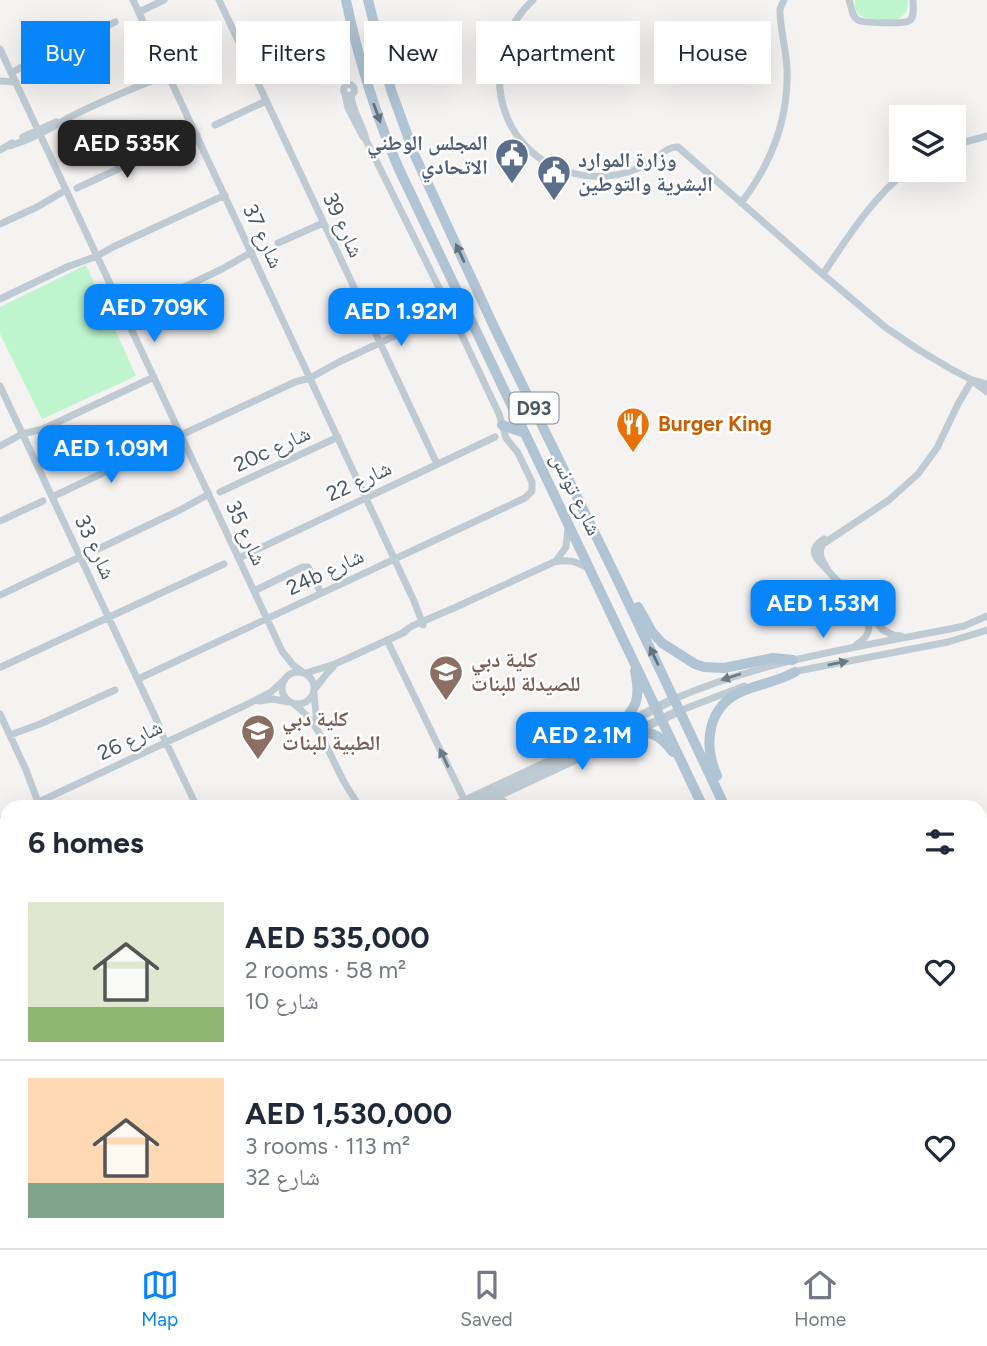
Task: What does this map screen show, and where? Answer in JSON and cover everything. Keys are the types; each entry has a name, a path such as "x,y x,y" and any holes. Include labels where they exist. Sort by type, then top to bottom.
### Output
{"main road":[{"name":"شارع تونس","path":"346,0 360,62 393,156 700,800"},
{"name":"شارع تونس","path":"368,0 381,57 415,156 721,800"},
{"path":"506,430 525,433"},
{"path":"620,585 631,597 657,638 695,664 724,668 773,658 794,666 779,679 738,694 722,706 715,718 709,739 709,754 729,800"},
{"path":"631,655 638,688 636,702 621,732 642,732 659,737 685,769"}],"street":[{"name":"شارع 37","path":"133,0 143,21"},
{"path":"139,12 164,0"},
{"name":"شارع 39","path":"219,0 438,464"},
{"path":"533,0 519,15 508,34 500,57 500,92 506,116 512,127 541,159 560,169 591,176 611,176 647,165 667,149 675,146 681,148 869,314 902,339 987,392"},
{"path":"739,202 754,184 772,151 784,111 787,66 780,14 784,0"},
{"path":"851,3 853,15 861,22 901,24 910,21 913,15 912,1"},
{"path":"10,71 115,22"},
{"name":"شارع 35","path":"0,49 282,651 289,661 304,672"},
{"path":"0,81 16,82"},
{"path":"0,150 142,84"},
{"name":"شارع 37","path":"173,84 414,601 420,608 424,622"},
{"path":"348,95 366,140 506,430"},
{"path":"215,125 267,101"},
{"path":"77,188 195,133"},
{"path":"966,142 987,136"},
{"path":"821,273 880,195 895,182"},
{"path":"0,224 67,192"},
{"path":"0,299 225,195"},
{"path":"278,243 323,223"},
{"path":"125,315 253,255"},
{"path":"181,435 450,310"},
{"path":"0,447 154,377"},
{"path":"970,379 987,384"},
{"path":"911,637 888,633 879,626 827,568 820,555 821,546 889,500 918,474 937,448 970,379"},
{"name":"شارع 33","path":"0,386 175,754 175,760 194,800"},
{"name":"24b شارع","path":"138,679 527,496 532,491 532,482 506,430"},
{"name":"20c شارع","path":"220,492 338,437"},
{"name":"شارع 22","path":"239,558 495,437"},
{"path":"52,497 158,447"},
{"path":"96,550 210,496"},
{"path":"0,521 43,501"},
{"path":"354,800 319,731 308,716 283,694 284,679 293,672 320,669 342,660 554,562 566,547 568,523"},
{"path":"0,595 80,557"},
{"path":"554,562 571,560 591,570"},
{"path":"1,667 225,564"},
{"path":"254,591 308,567 321,593"},
{"path":"850,649 863,640 869,631 869,621 862,608"},
{"path":"477,800 557,758 794,666 850,649 964,626 987,616"},
{"path":"483,800 513,788 621,732 674,699 729,677 947,642 987,631"},
{"path":"387,639 467,800"},
{"name":"شارع 35","path":"282,651 284,679"},
{"path":"292,703 308,701 324,677 342,660"},
{"path":"304,672 313,680 314,713 319,731"},
{"name":"شارع 26","path":"43,800 248,704 271,692 284,679"},
{"path":"11,737 115,690"},
{"name":"شارع 26","path":"248,704 273,699 292,703"},
{"path":"0,715 41,800"},
{"path":"512,800 513,788"},
{"path":"494,797 502,800"}],"green space":[{"path":"855,0 908,0 908,6 898,19 870,19 857,12"},
{"path":"86,265 136,376 42,419 0,334 0,307"}],"place":[{"name":"المجلس الوطني الاتحادي","path":"512,185"},
{"name":"وزارة الموارد البشرية والتوطين","path":"554,202"},
{"name":"Burger King","path":"633,454"},
{"name":"كلية دبي للصيدلة للبنات","path":"446,702"},
{"name":"كلية دبي الطبية للبنات","path":"258,761"}]}
